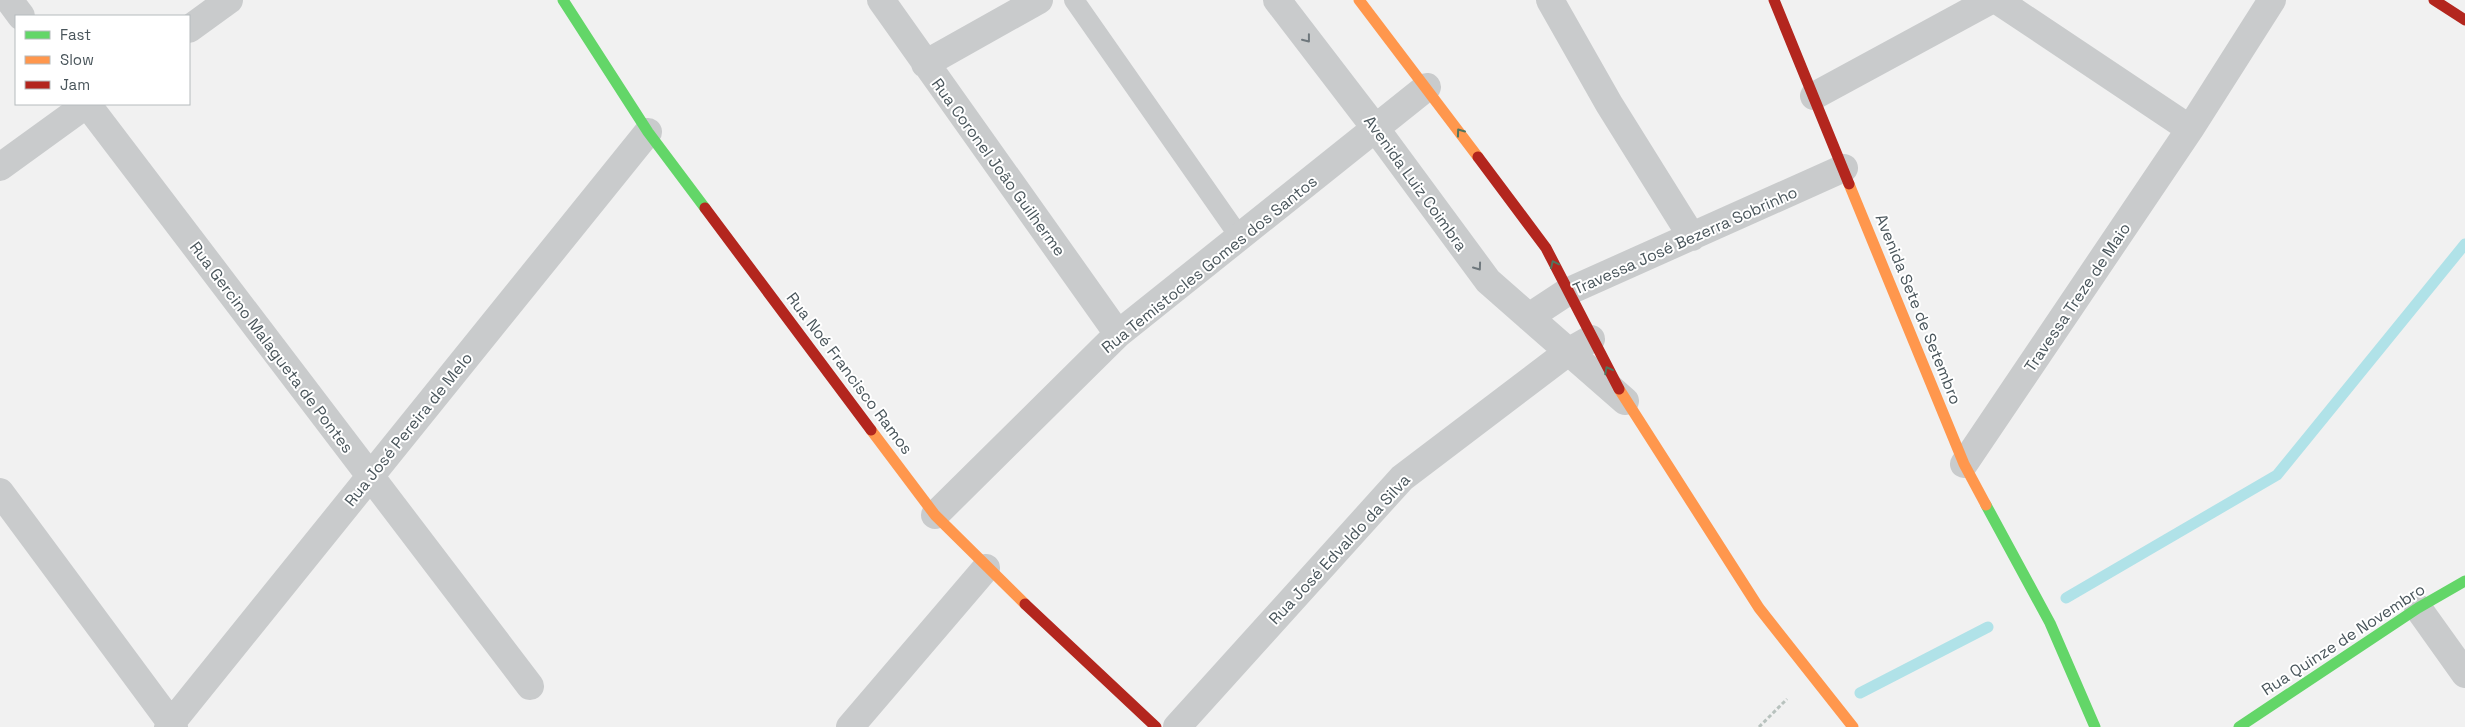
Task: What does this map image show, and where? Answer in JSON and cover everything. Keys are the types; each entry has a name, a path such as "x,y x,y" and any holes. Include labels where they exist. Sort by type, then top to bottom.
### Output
{"street":[{"path":"9,0 21,15"},
{"path":"190,28 229,0"},
{"name":"Rua Noé Francisco Ramos","path":"563,0 648,132 935,515 986,568 1156,727"},
{"name":"Rua Coronel João Guilherme","path":"881,0 924,64 1118,334"},
{"path":"924,64 1039,0"},
{"name":"Avenida Luiz Coimbra","path":"1277,0 1376,129 1488,281 1529,317 1580,345 1625,402"},
{"path":"1359,0 1427,87 1546,248 1567,292 1583,319 1580,345"},
{"path":"1550,0 1609,104 1692,237"},
{"name":"Avenida Sete de Setembro","path":"1774,0 1964,464 2050,623 2095,727"},
{"path":"1814,96 1991,0"},
{"path":"1997,0 2190,129 2272,0"},
{"path":"2434,0 2465,20"},
{"name":"Rua Temistocles Gomes dos Santos","path":"935,515 1118,334 1427,87"},
{"path":"0,167 86,105"},
{"name":"Rua Gercino Malagueta de Pontes","path":"88,105 530,686"},
{"name":"Travessa Treze de Maio","path":"1964,464 2190,129"},
{"name":"Rua José Pereira de Melo","path":"171,725 370,475 648,132"},
{"name":"Travessa José Bezerra Sobrinho","path":"1529,317 1567,292 1844,168"},
{"name":"Rua José Edvaldo da Silva","path":"1177,727 1402,478 1580,345"},
{"path":"1625,402 1759,608 1853,727"},
{"path":"0,492 171,725"},
{"path":"850,727 986,568"},
{"name":"Rua Quinze de Novembro","path":"2239,727 2418,608 2465,581"},
{"path":"2418,608 2465,674"}],"lane":[{"path":"1074,0 1239,236"}],"waterway":[{"path":"2066,598 2277,475 2465,244"},
{"path":"1860,693 1988,627"}],"traffic: fast":[{"path":"563,0 648,132 705,208"},
{"path":"1986,505 2050,623 2095,727"},
{"path":"2239,727 2418,608 2465,581"}],"traffic: slow":[{"path":"1359,0 1478,157"},
{"path":"1849,184 1964,464 1986,505"},
{"path":"1619,389 1759,608 1853,727"},
{"path":"871,430 935,515 1025,604"}],"traffic: jam":[{"path":"1774,0 1849,184"},
{"path":"2434,0 2465,20"},
{"path":"1478,157 1546,248 1619,389"},
{"path":"705,208 871,430"},
{"path":"1025,604 1156,727"}]}
